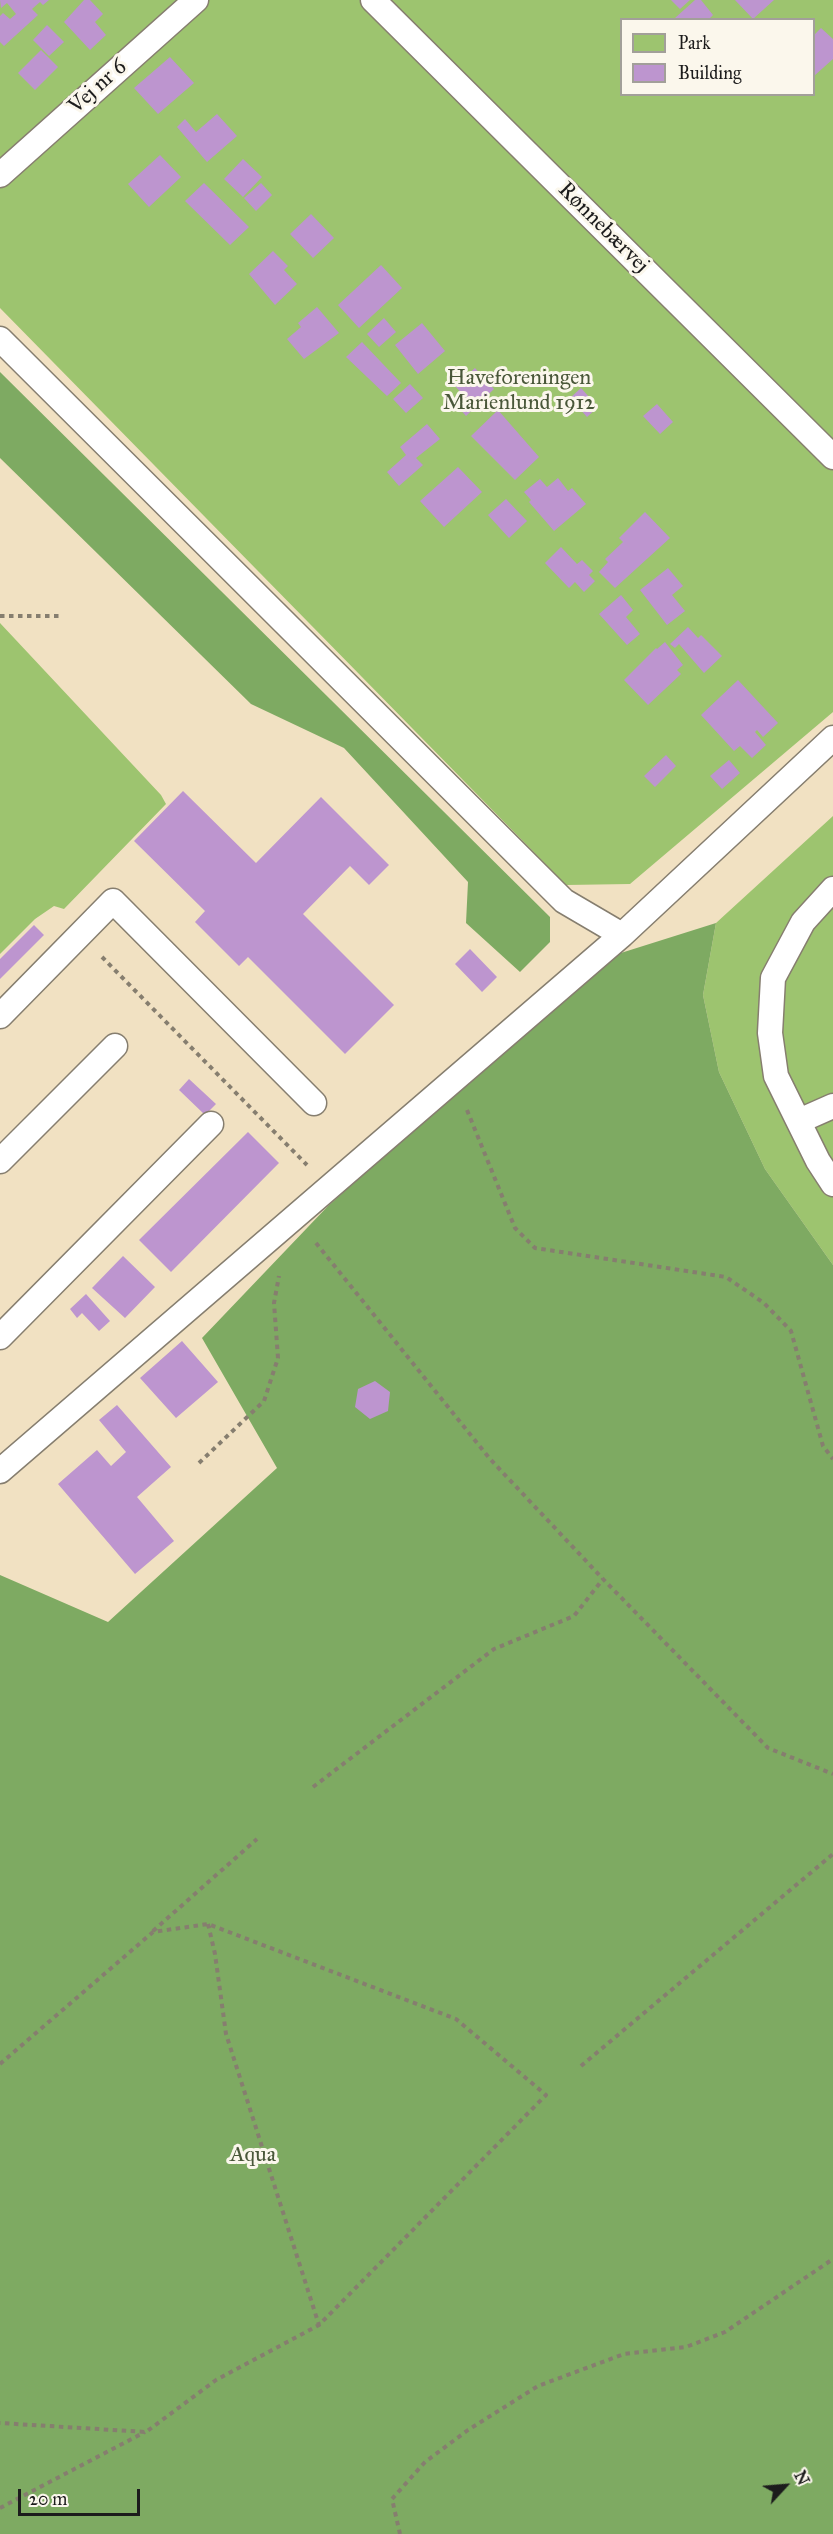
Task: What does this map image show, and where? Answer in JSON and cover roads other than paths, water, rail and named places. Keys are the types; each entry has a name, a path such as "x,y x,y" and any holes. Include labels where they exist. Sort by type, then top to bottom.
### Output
{"lane":[{"name":"Vej nr 6","path":"0,175 196,0"},
{"name":"Rønnebærvej","path":"373,0 833,457"},
{"path":"0,339 564,901 622,935"},
{"path":"0,1471 622,935 833,738"},
{"path":"833,889 803,922 773,978 770,1033 776,1076 833,1184"},
{"path":"0,1016 113,901 314,1103"},
{"path":"0,1161 115,1046"},
{"path":"799,1121 833,1106"},
{"path":"0,1337 212,1124"}],"park label":[{"name":"Haveforeningen Marienlund 1912","path":"519,392"},
{"name":"Aqua","path":"253,2156"}]}
